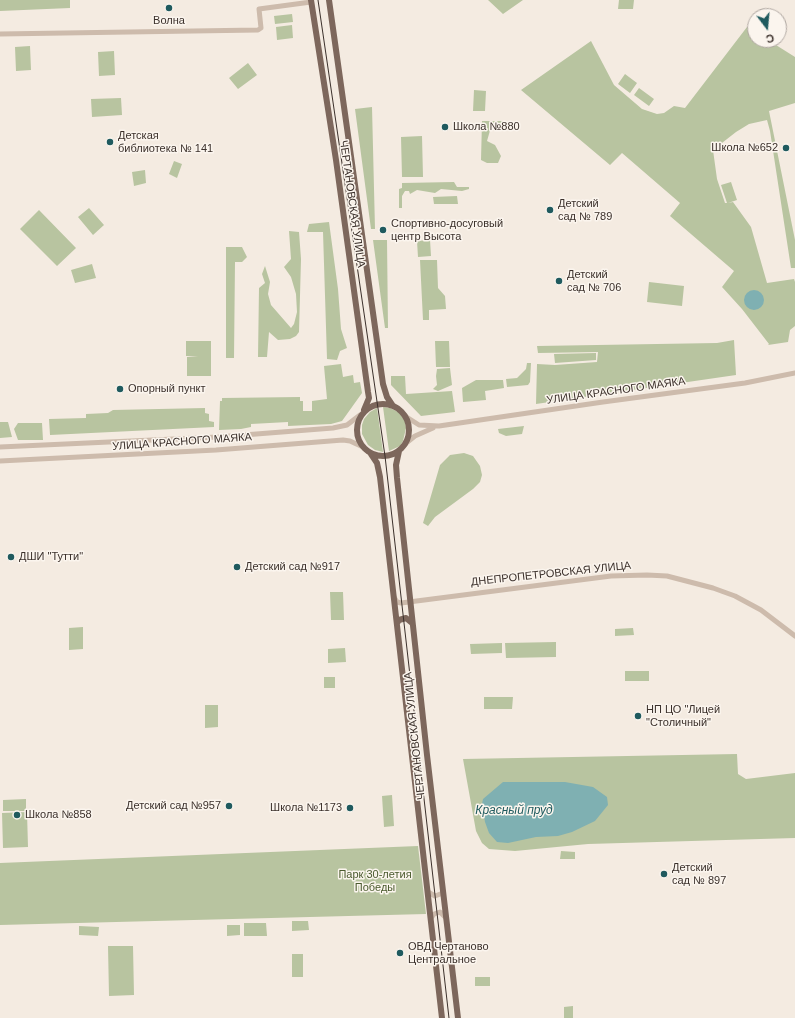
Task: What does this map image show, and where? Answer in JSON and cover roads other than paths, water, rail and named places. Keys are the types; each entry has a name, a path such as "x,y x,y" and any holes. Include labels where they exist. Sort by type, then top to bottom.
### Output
{"main road":[{"name":"ЧЕРТАНОВСКАЯ УЛИЦА","path":"329,0 383,384 387,397 393,406 405,416"},
{"name":"ЧЕРТАНОВСКАЯ УЛИЦА","path":"311,1 336,160 369,398 356,429 359,441 377,463 380,476 442,1018"},
{"path":"362,413 378,404 393,406"},
{"path":"371,454 385,456 399,451 405,444 409,430 405,416"},
{"name":"ЧЕРТАНОВСКАЯ УЛИЦА","path":"399,451 396,474 458,1018"},
{"path":"397,623 399,620 406,618 412,622"}],"street":[{"path":"0,34 258,30 261,28 259,9 311,1"},
{"name":"УЛИЦА КРАСНОГО МАЯКА","path":"405,416 419,425 439,426 733,385 795,373"},
{"name":"УЛИЦА КРАСНОГО МАЯКА","path":"0,448 218,437 333,428 347,424 362,413"},
{"name":"УЛИЦА КРАСНОГО МАЯКА","path":"405,444 414,436 439,426"},
{"name":"УЛИЦА КРАСНОГО МАЯКА","path":"0,461 216,450 342,440 350,441 363,447"},
{"name":"ДНЕПРОПЕТРОВСКАЯ УЛИЦА","path":"394,597 397,602 611,576 667,576 713,588 735,596 761,610 795,636"},
{"path":"428,892 435,896 443,893"},
{"path":"431,918 434,914 440,912 446,917"}],"water":[{"path":"754,290 761,293 764,300 761,307 754,310 747,307 744,300 747,293"},
{"name":"Красный пруд","path":"503,782 565,782 593,787 607,797 608,805 595,821 572,832 558,836 536,837 508,843 497,842 489,833 485,822 482,804 483,799"}],"tram line":[{"path":"318,0 385,456 449,1018"}],"place":[{"name":"Волна","path":"169,8"},
{"name":"Школа №880","path":"445,127"},
{"name":"Детская библиотека № 141","path":"110,142"},
{"name":"Школа №652","path":"786,148"},
{"name":"Детский сад № 789","path":"550,210"},
{"name":"Спортивно-досуговый центр Высота","path":"383,230"},
{"name":"Детский сад № 706","path":"559,281"},
{"name":"Опорный пункт","path":"120,389"},
{"name":"ДШИ \"Тутти\"","path":"11,557"},
{"name":"Детский сад №917","path":"237,567"},
{"name":"НП ЦО \"Лицей \"Столичный\"","path":"638,716"},
{"name":"Детский сад №957","path":"229,806"},
{"name":"Школа №1173","path":"350,808"},
{"name":"Школа №858","path":"17,815"},
{"name":"Детский сад № 897","path":"664,874"},
{"name":"ОВД Чертаново Центральное","path":"400,953"}],"park label":[{"name":"Парк 30-летия Победы","path":"375,881"}]}
